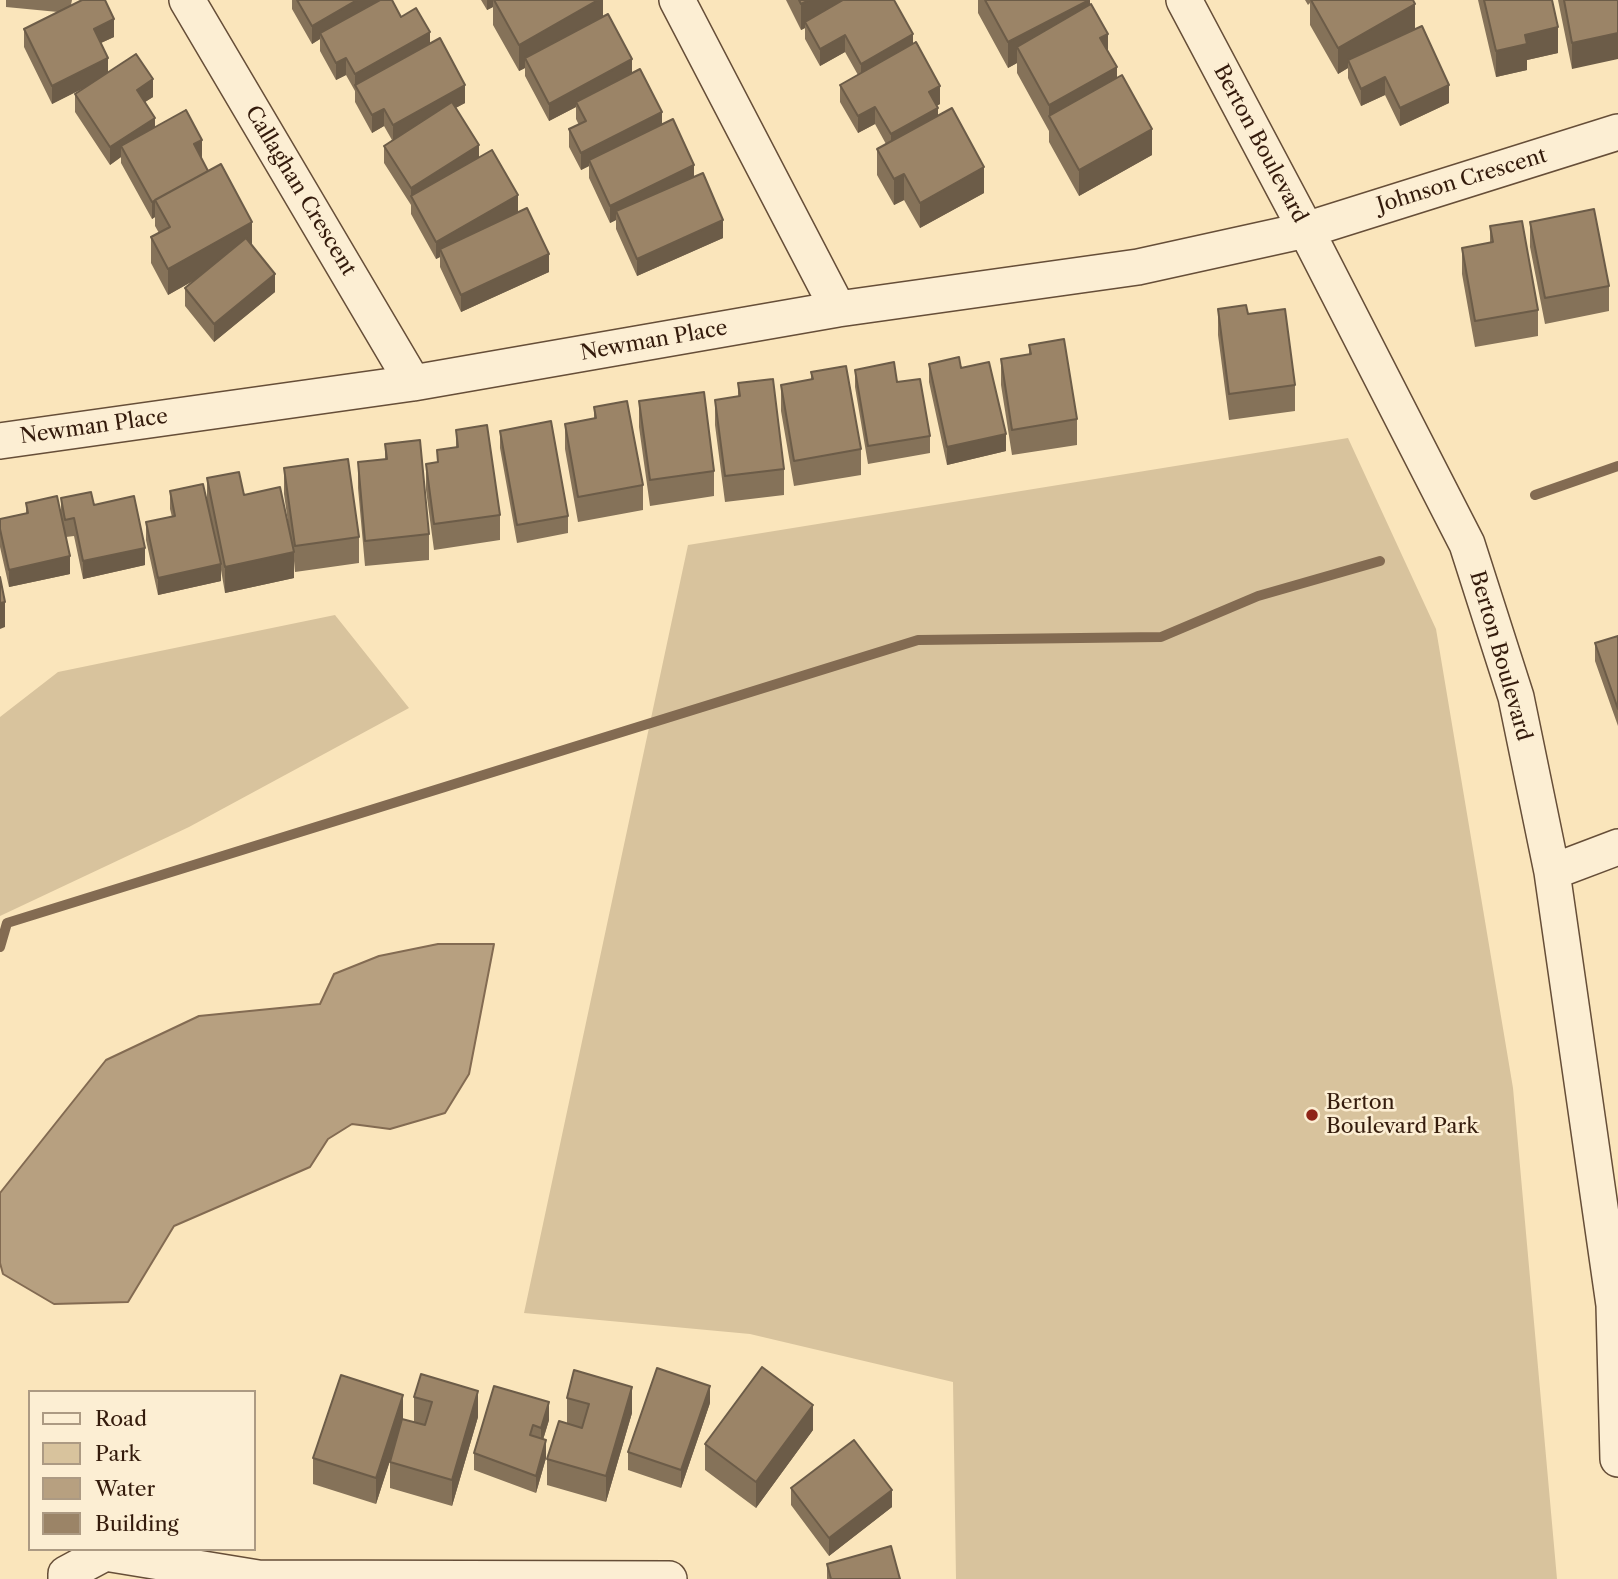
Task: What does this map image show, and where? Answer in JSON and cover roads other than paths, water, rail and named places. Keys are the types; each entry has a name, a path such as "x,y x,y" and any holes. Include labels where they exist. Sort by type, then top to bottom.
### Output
{"street":[{"name":"Callaghan Crescent","path":"187,0 413,383"},
{"path":"677,0 838,309"},
{"name":"Berton Boulevard","path":"1184,0 1306,230 1466,544 1516,697 1552,872 1614,1305 1618,1459"},
{"name":"Johnson Crescent","path":"1306,230 1618,132"},
{"name":"Newman Place","path":"0,440 413,383 838,309 1138,267 1306,230"},
{"path":"1552,872 1618,847"},
{"path":"66,1579 66,1574 106,1553 258,1578 669,1579"}],"water":[{"path":"438,944 494,944 469,1074 445,1113 390,1129 352,1124 328,1139 310,1167 174,1226 128,1302 54,1304 3,1274 0,1263 0,1193 106,1060 199,1016 320,1004 334,974 379,956"}],"waterway":[{"path":"1535,495 1618,466"},
{"path":"0,947 7,923 918,640 1161,637 1258,596 1380,561"}],"place":[{"name":"Berton Boulevard Park","path":"1312,1115"}]}
